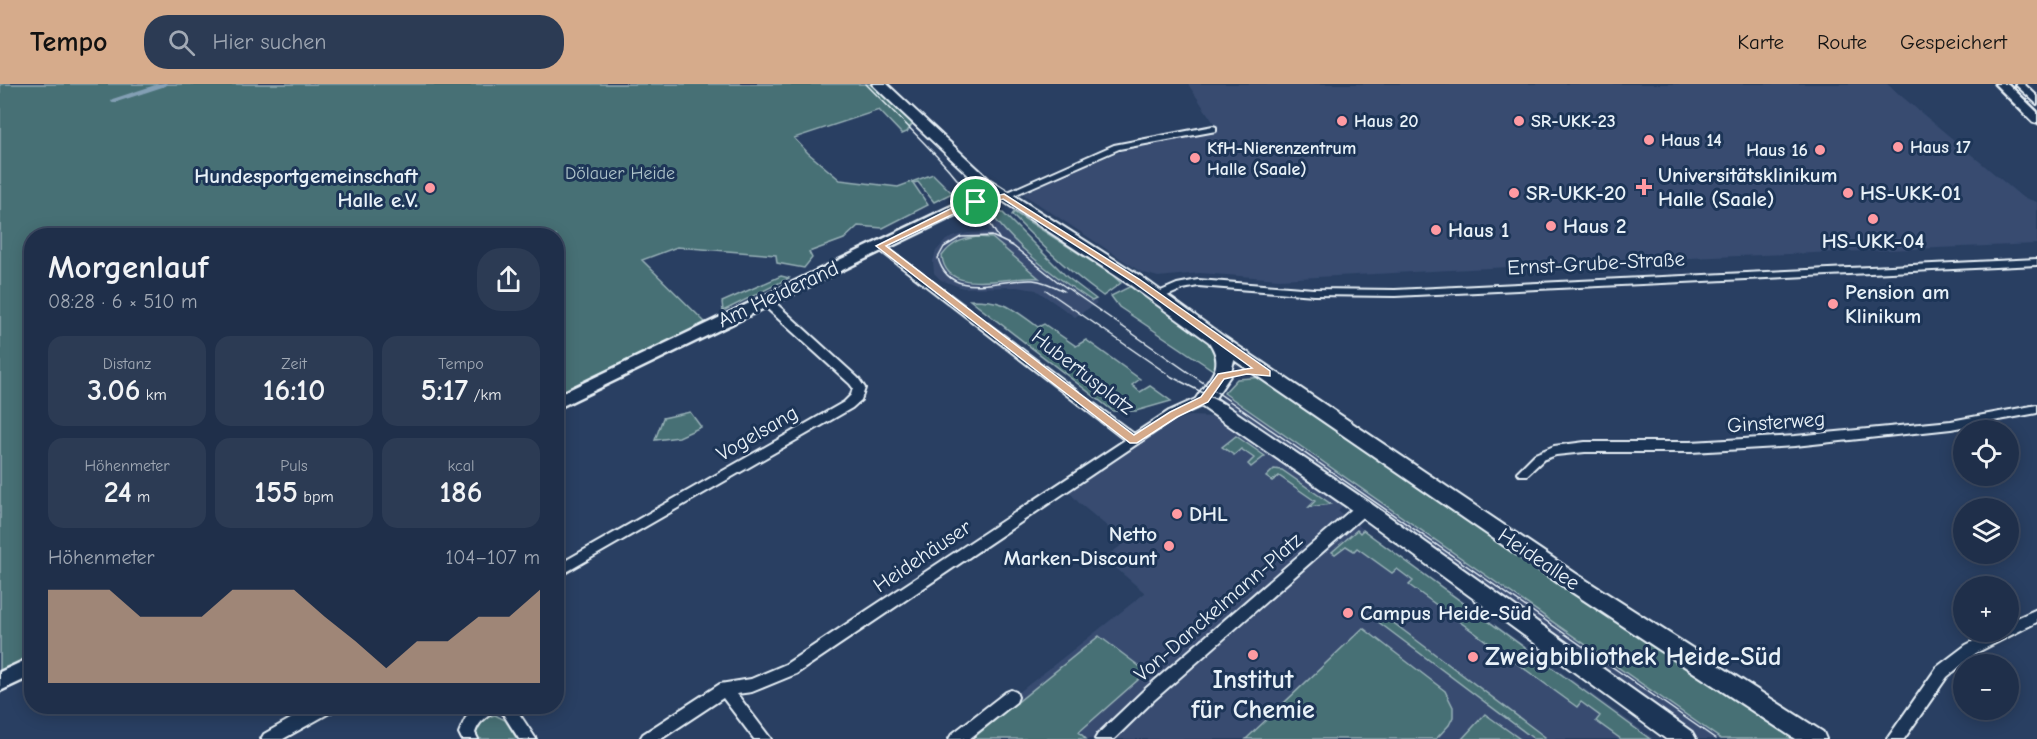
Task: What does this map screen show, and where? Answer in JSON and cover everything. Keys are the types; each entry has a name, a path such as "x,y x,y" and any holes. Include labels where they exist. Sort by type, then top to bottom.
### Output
{"main road":[{"path":"879,84 975,174 1004,196 1158,296 1215,338 1226,357 1221,376 1204,400 1363,508 1684,739"},
{"name":"Heideallee","path":"1215,338 1568,579 1815,739"},
{"path":"1221,376 1247,371 1266,374"}],"street":[{"path":"2001,84 2036,117"},
{"path":"2019,84 2037,101"},
{"path":"1004,196 1117,147 1213,129"},
{"name":"Am Heiderand","path":"564,399 963,206 1004,196"},
{"name":"Hubertusplatz","path":"880,246 1134,440 1173,414 1204,400"},
{"name":"Ernst-Grube-Straße","path":"1158,296 1181,286 1198,283 1314,292 1385,293 2037,262"},
{"name":"Vogelsang","path":"564,568 848,405 857,397 859,388 854,381 765,300"},
{"name":"Ginsterweg","path":"1523,472 1539,457 1554,451 1585,447 1691,447 1795,441 1951,425 2037,409"},
{"name":"Heidehäuser","path":"648,739 725,689 752,686 790,669 1134,440"},
{"name":"Von-Danckelmann-Platz","path":"1103,739 1149,695 1363,508"},
{"path":"2019,624 2037,615"},
{"path":"1895,739 1942,672 1971,649 1985,642"},
{"path":"0,682 24,670"},
{"path":"725,689 763,739"},
{"path":"957,739 1011,697"},
{"path":"269,739 314,714"},
{"path":"470,739 467,733 472,719 479,714"},
{"path":"511,714 528,739"}],"shaded area":[{"name":"Universitätsklinikum Halle (Saale)","path":"1188,84 1887,84 2022,197 2037,202 2037,244 1666,259 1279,279 1200,273 1158,277 1141,272 1023,194 1070,171 1127,149 1156,141 1219,131"},
{"path":"989,211 1002,229 1029,256 1097,303 1075,317 1036,290 1017,287 963,288 941,280 934,273 933,261 936,251 946,240 968,233 990,232 978,212","holes":["970,238 992,238 1037,278 964,281"]},
{"path":"1224,393 1721,739 1700,739 1222,404 1221,396"},
{"name":"Campus Heide-Süd","path":"1189,416 1215,417 1231,423 1347,500 1338,511 1654,739 960,739 1145,593 1104,558 1126,542 1079,503 1064,486 1134,440 1172,421"}],"green space":[{"name":"Dölauer Heide","path":"0,84 871,84 908,118 912,124 907,132 902,134 879,110 794,138 840,180 898,187 933,174 952,193 934,202 918,182 913,183 928,205 883,228 858,226 844,239 809,252 812,258 804,268 777,263 776,255 677,247 642,260 709,326 564,398 564,228 24,228 24,668 0,680"},
{"path":"989,211 1003,213 1067,277 1096,299 1092,301 1036,260 1011,237"},
{"path":"1014,212 1111,274 1121,283 1103,296 1045,247 1012,215"},
{"path":"977,237 992,238 1039,278 981,282 955,277 946,269 942,256 957,242"},
{"path":"781,276 789,278 723,311 722,302"},
{"path":"1131,286 1216,347 1219,352 1216,372 1119,307 1111,296"},
{"path":"970,300 992,301 1007,306 1038,327 1044,324 1076,346 1086,340 1140,379 1132,385 1140,392 1150,386 1171,401 1136,411 1113,411"},
{"path":"1266,377 1802,739 1721,739 1224,393 1237,379"},
{"path":"690,412 701,427 679,437 655,440 663,418"},
{"path":"1236,436 1265,456 1251,467 1248,464 1254,458 1241,449 1234,455 1222,447"},
{"path":"1274,469 1282,470 1331,504 1309,507 1315,501 1279,476 1272,481 1266,477"},
{"path":"1357,530 1360,533 1363,530 1650,739 1621,739 1596,721 1600,716 1581,702 1577,707 1409,585 1413,581 1397,569 1392,573 1357,548 1354,551 1346,546 1335,554 1332,552"},
{"path":"1379,612 1545,737 1534,739 1373,618"},
{"path":"1363,628 1445,691 1453,707 1453,717 1436,739 1246,739"},
{"path":"1099,636 1147,672 1079,732 1086,739 972,739"},
{"path":"1485,714 1520,739 1462,739"},
{"path":"495,715 505,720 517,739 478,739 475,734 480,724 484,719"}],"waterway":[{"path":"113,101 165,84"}],"tram line":[{"path":"866,84 955,177 1000,240"},
{"path":"1000,240 992,236 961,237 944,247 938,258 944,271 953,280 965,284 1033,280 1064,291"},
{"path":"1000,240 1013,246 1057,281 1716,739"},
{"path":"1046,290 1172,377 1223,403"}],"place":[{"name":"Haus 20","path":"1342,121"},
{"name":"SR-UKK-23","path":"1519,121"},
{"name":"Haus 14","path":"1649,140"},
{"name":"Haus 17","path":"1898,147"},
{"name":"Haus 16","path":"1820,150"},
{"name":"KfH-Nierenzentrum Halle (Saale)","path":"1195,158"},
{"name":"Universitätsklinikum Halle (Saale)","path":"1644,187"},
{"name":"Hundesportgemeinschaft Halle e.V.","path":"430,188"},
{"name":"SR-UKK-20","path":"1514,193"},
{"name":"HS-UKK-01","path":"1848,193"},
{"name":"HS-UKK-04","path":"1873,219"},
{"name":"Haus 2","path":"1551,226"},
{"name":"Haus 1","path":"1436,230"},
{"name":"Pension am Klinikum","path":"1833,304"},
{"name":"DHL","path":"1177,514"},
{"name":"Netto Marken-Discount","path":"1169,546"},
{"name":"Campus Heide-Süd","path":"1348,613"},
{"name":"Institut für Chemie","path":"1253,655"},
{"name":"Zweigbibliothek Heide-Süd","path":"1473,657"}],"route":[{"path":"1004,196 1136,280 1266,374 1235,371 1221,376 1204,400 1173,414 1134,440 880,246 976,202 1004,196"}]}
